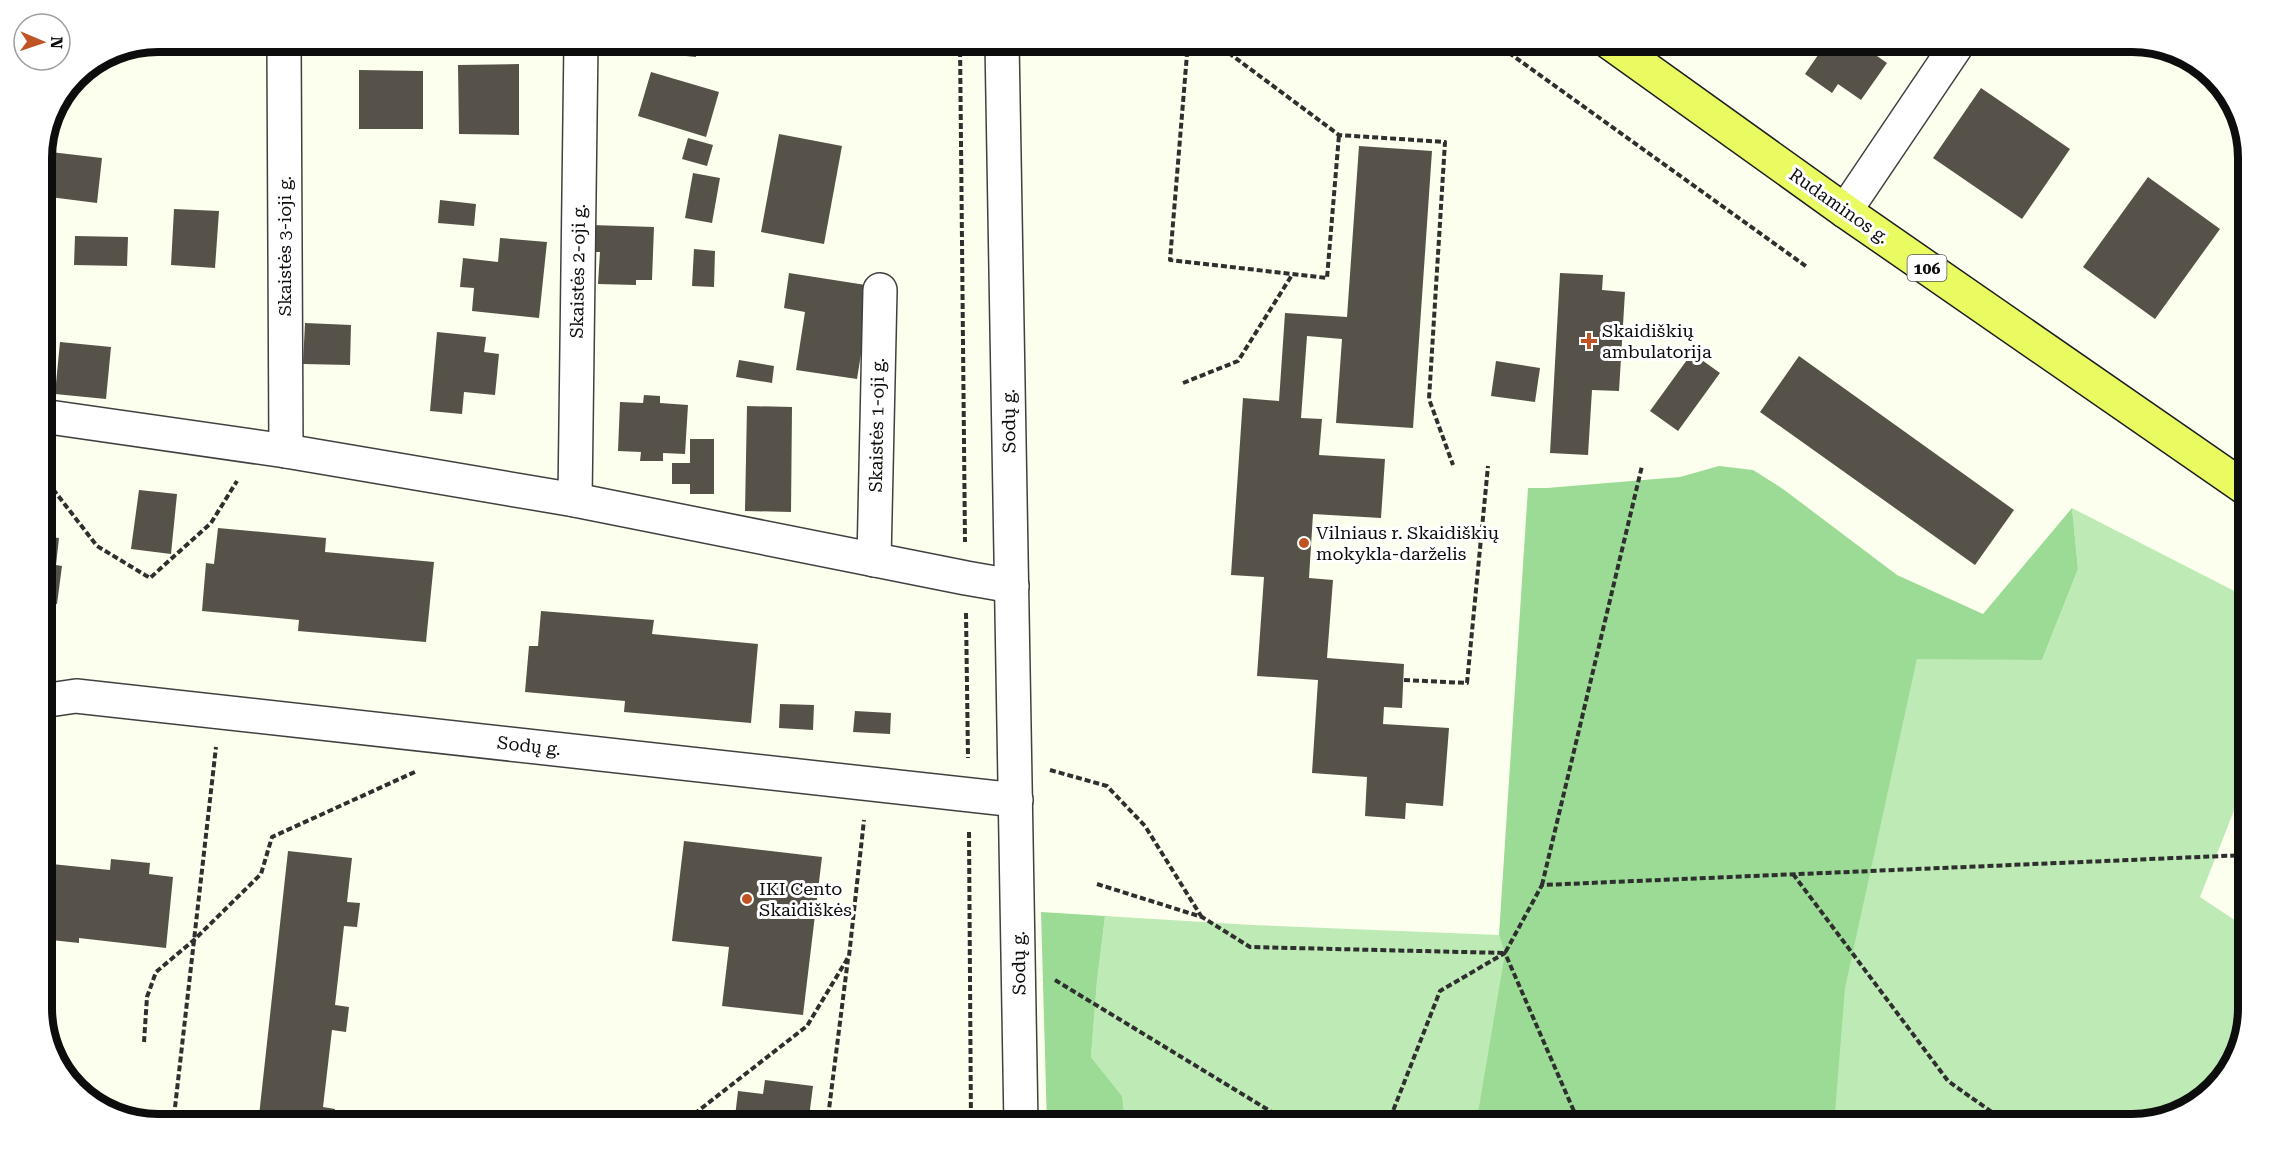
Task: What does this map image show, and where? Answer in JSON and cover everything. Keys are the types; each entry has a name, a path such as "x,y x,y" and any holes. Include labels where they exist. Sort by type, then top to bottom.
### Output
{"main road":[{"name":"Rudaminos g.","path":"1623,52 1845,211 2237,483"}],"street":[{"name":"Skaistės 3-ioji g.","path":"272,449 284,52"},
{"name":"Skaistės 2-oji g.","path":"576,500 581,52"},
{"name":"Sodų g.","path":"1002,52 1021,1114"},
{"path":"1845,211 1952,52"},
{"name":"Skaistės 1-oji g.","path":"874,560 880,290"},
{"path":"53,418 272,449 576,500 1012,586"},
{"name":"Sodų g.","path":"53,699 76,696 220,711 1016,800"}],"path":[{"path":"1187,52 1170,260 1327,278 1339,135"},
{"path":"1227,52 1339,135 1445,142 1429,399 1453,465"},
{"path":"1508,52 1807,267"},
{"path":"1183,383 1238,361 1293,274"},
{"path":"53,489 97,546 150,578 211,523 272,449"},
{"path":"1404,681 1467,683 1488,466"},
{"path":"1392,1114 1440,991 1505,953 1542,885 1642,466"},
{"path":"174,1114 220,711"},
{"path":"1016,761 1107,786 1145,826 1202,917"},
{"path":"144,1042 147,997 156,972 194,940 261,874 272,837 422,769"},
{"path":"828,1114 869,783"},
{"path":"1542,885 2238,855"},
{"path":"1792,874 1948,1081 1994,1114"},
{"path":"1097,884 1202,917 1250,947 1505,953"},
{"path":"1505,953 1575,1114"},
{"path":"696,1114 807,1026 849,956"},
{"path":"1019,957 1275,1114"},
{"path":"701,1114 704,1108"}],"green space":[{"path":"1719,466 1753,470 1783,489 1897,575 1983,614 2072,508 2078,569 2042,660 1917,659 1845,988 1835,1114 1478,1114 1505,953 1499,935 1528,488 1680,477"},
{"path":"2072,508 2238,593 2238,801 2200,897 2238,922 2237,1022 2232,1042 2220,1067 2201,1088 2178,1104 2145,1114 1124,1114 1122,1096 1091,1057 1105,916 1252,925 1499,935 1505,952 1856,936 1917,658 2042,660 2078,569"},
{"path":"1041,912 1105,916 1091,1057 1122,1096 1124,1114 1047,1114"}],"building":[{"path":"645,52 696,52 696,57"},
{"path":"1820,52 1871,52 1887,63 1861,100 1838,84 1832,93 1805,74"},
{"path":"519,64 519,135 459,134 458,65"},
{"path":"359,70 423,71 423,129 359,129"},
{"path":"651,72 719,92 706,137 638,116"},
{"path":"1981,88 2070,149 2022,219 1933,158"},
{"path":"779,134 842,146 824,244 761,232"},
{"path":"688,138 713,145 707,166 682,159"},
{"path":"1359,146 1432,151 1413,428 1336,423 1342,339 1307,336 1301,418 1322,419 1319,455 1385,459 1381,518 1313,514 1309,578 1333,580 1327,658 1404,664 1402,708 1384,707 1383,724 1449,728 1443,806 1406,803 1405,819 1365,816 1367,777 1312,773 1318,680 1257,676 1264,577 1231,575 1243,398 1279,401 1285,313 1347,317"},
{"path":"53,152 102,158 97,203 53,197"},
{"path":"693,173 720,178 712,223 685,218"},
{"path":"2148,177 2220,229 2155,319 2083,267"},
{"path":"440,200 476,204 474,226 438,223"},
{"path":"174,209 219,211 215,268 171,265"},
{"path":"591,225 654,227 652,280 636,280 636,285 598,284 600,252 590,252"},
{"path":"75,236 128,237 127,266 74,265"},
{"path":"500,238 547,242 539,318 472,311 474,288 460,287 463,258 498,262"},
{"path":"694,249 715,251 714,287 692,286"},
{"path":"789,273 872,286 857,379 796,370 805,312 784,308"},
{"name":"Skaidiškių ambulatorija","path":"1560,273 1603,275 1602,290 1625,292 1619,391 1592,390 1588,455 1550,453"},
{"path":"305,323 351,325 350,365 303,364"},
{"path":"437,332 486,337 484,352 499,354 495,395 464,392 462,414 430,411"},
{"path":"60,342 111,347 106,399 55,394"},
{"path":"1692,353 1720,373 1678,431 1650,411"},
{"path":"1799,356 2014,510 1975,565 1760,412"},
{"path":"739,360 774,366 772,383 736,377"},
{"path":"1496,361 1540,368 1535,402 1491,396"},
{"path":"644,395 660,396 660,403 688,405 685,454 663,453 663,461 640,461 641,452 618,451 620,402 643,403"},
{"path":"747,406 792,407 791,512 745,511"},
{"path":"690,439 714,439 714,494 690,494 690,484 672,484 672,463 690,463"},
{"path":"139,490 177,494 171,554 131,549"},
{"path":"218,528 326,538 325,552 434,562 426,642 298,631 299,620 202,611 206,563 214,564"},
{"path":"53,537 59,538 56,565 62,566 57,604 53,603"},
{"path":"541,611 654,620 652,634 758,644 751,723 624,712 625,701 525,692 529,646 538,646"},
{"path":"780,704 814,705 813,730 779,728"},
{"path":"855,711 891,713 890,734 853,732"},
{"name":"IKI Cento Skaidiškės","path":"684,841 822,857 803,1015 722,1006 729,947 672,941"},
{"path":"288,851 352,858 347,902 360,903 357,927 344,926 335,1005 349,1007 346,1032 332,1030 323,1107 335,1109 335,1114 259,1114"},
{"path":"111,859 150,863 149,874 173,877 166,948 79,938 79,943 53,940 53,864 110,870"},
{"path":"765,1080 813,1086 809,1114 735,1114 738,1091 763,1094"}],"place":[{"name":"Skaidiškių ambulatorija","path":"1589,341"},
{"name":"Vilniaus r. Skaidiškių mokykla-darželis","path":"1304,543"},
{"name":"IKI Cento Skaidiškės","path":"747,899"}]}
